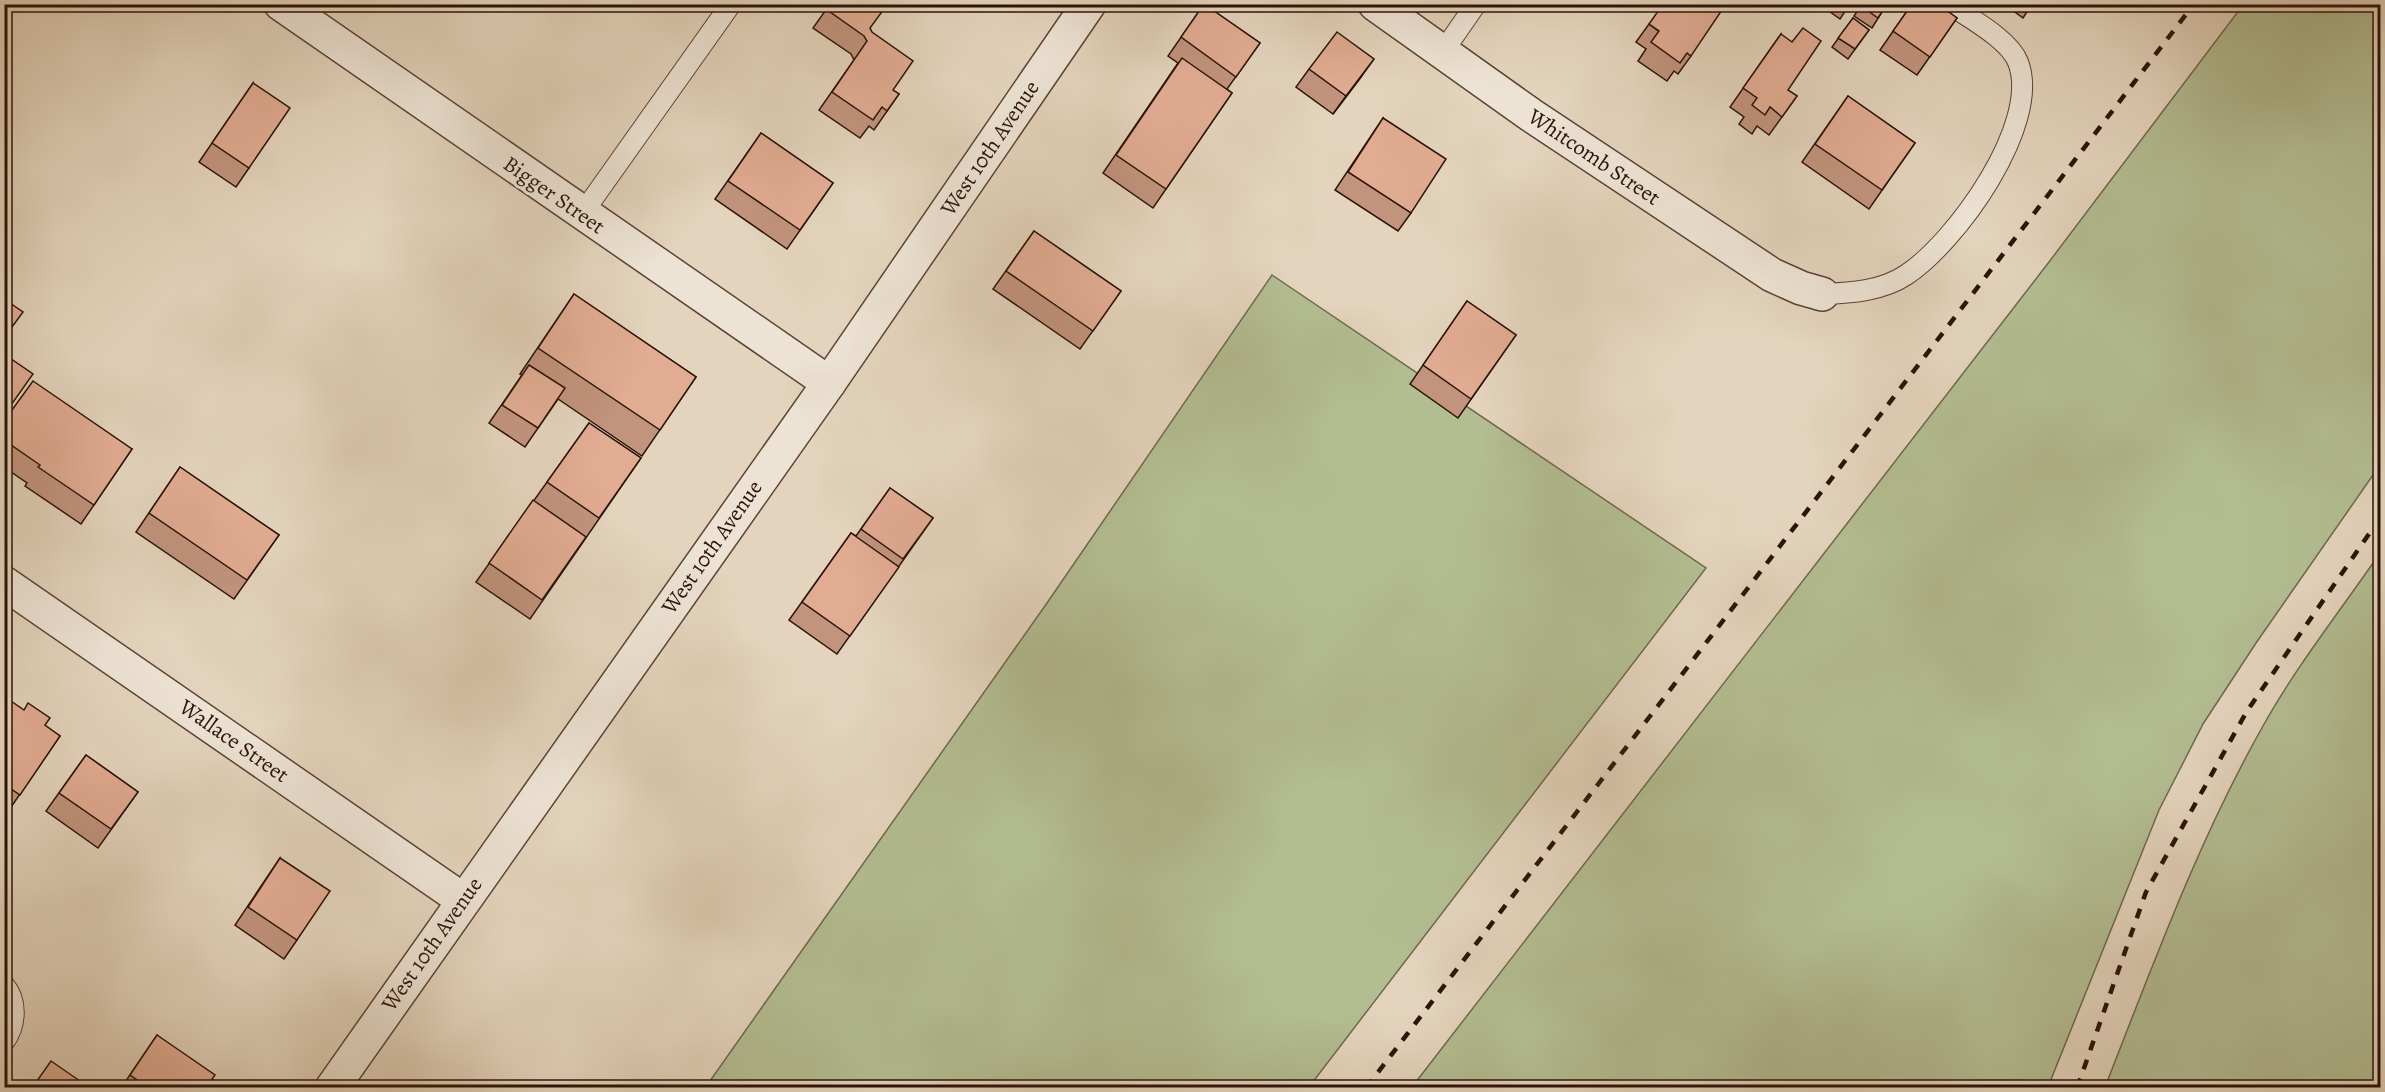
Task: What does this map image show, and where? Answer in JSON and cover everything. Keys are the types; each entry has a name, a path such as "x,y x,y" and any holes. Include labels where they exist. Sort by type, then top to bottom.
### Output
{"street":[{"name":"Bigger Street","path":"281,4 829,383"},
{"name":"West 10th Avenue","path":"332,1088 829,383 1089,4"},
{"name":"Whitcomb Street","path":"1375,4 1531,115 1772,275 1801,288 1822,294"},
{"name":"Wallace Street","path":"4,583 463,900"}],"lane":[{"path":"582,214 731,4"},
{"path":"1442,53 1476,4"},
{"path":"1822,294 1850,294 1879,287 1904,276 1925,261 1973,206 2004,154 2016,123 2021,94 2018,62 2009,48 1949,4"},
{"path":"4,985 8,989 15,1012 9,1035 4,1042"}],"green space":[{"path":"2243,5 2380,5 2380,465 2256,643 2203,724 2159,810 2048,1087 1412,1087 2049,262"},
{"path":"1272,275 1706,568 1309,1087 705,1088 1047,603"},
{"path":"2380,553 2380,1087 2105,1087 2197,859 2240,770 2290,681"}],"building":[{"path":"830,4 877,4 884,9 870,28 872,32 913,61 893,90 899,94 887,111 882,107 873,120 832,92 867,41 864,36 826,9"},
{"path":"1204,4 1260,43 1236,77 1181,37"},
{"path":"1663,4 1726,4 1691,56 1687,53 1680,63 1651,42 1659,31 1649,24"},
{"path":"1840,4 1850,4 1847,9"},
{"path":"1862,4 1887,4 1878,18 1861,6"},
{"path":"1912,4 1938,4 1957,18 1930,57 1893,31"},
{"path":"1853,18 1869,30 1855,49 1838,38"},
{"path":"1803,28 1821,41 1788,90 1797,96 1782,117 1770,107 1765,115 1752,105 1757,98 1743,88 1781,34 1792,42"},
{"path":"1337,32 1374,59 1346,96 1309,69"},
{"path":"1182,58 1232,93 1166,189 1116,155"},
{"path":"253,83 290,108 249,168 212,143"},
{"path":"1848,96 1915,143 1882,190 1815,144"},
{"path":"1383,118 1446,159 1411,213 1348,172"},
{"path":"761,133 833,183 800,230 728,181"},
{"path":"1034,231 1121,291 1093,331 1006,271"},
{"path":"574,294 696,377 660,430 538,348"},
{"path":"4,299 23,312 4,338"},
{"path":"1467,301 1516,335 1471,399 1423,365"},
{"path":"4,354 33,374 4,415"},
{"path":"529,365 565,388 538,428 502,405"},
{"path":"33,381 132,449 94,505 38,467 40,465 4,440 4,421"},
{"path":"589,423 641,458 599,518 547,482"},
{"path":"180,467 279,535 247,580 149,513"},
{"path":"890,488 933,518 903,559 861,529"},
{"path":"533,500 586,537 542,600 489,563"},
{"path":"851,533 899,567 850,636 802,602"},
{"path":"8,699 24,710 28,703 50,718 45,725 60,736 20,795 4,784 4,704"},
{"path":"86,755 138,792 111,829 59,793"},
{"path":"280,858 330,891 297,940 248,907"},
{"path":"157,1035 215,1075 212,1079 223,1088 149,1088 130,1075"},
{"path":"51,1061 90,1088 32,1088"}],"railway":[{"path":"1366,1088 2194,4"},
{"path":"2077,1088 2146,892 2247,711 2380,518"}]}
